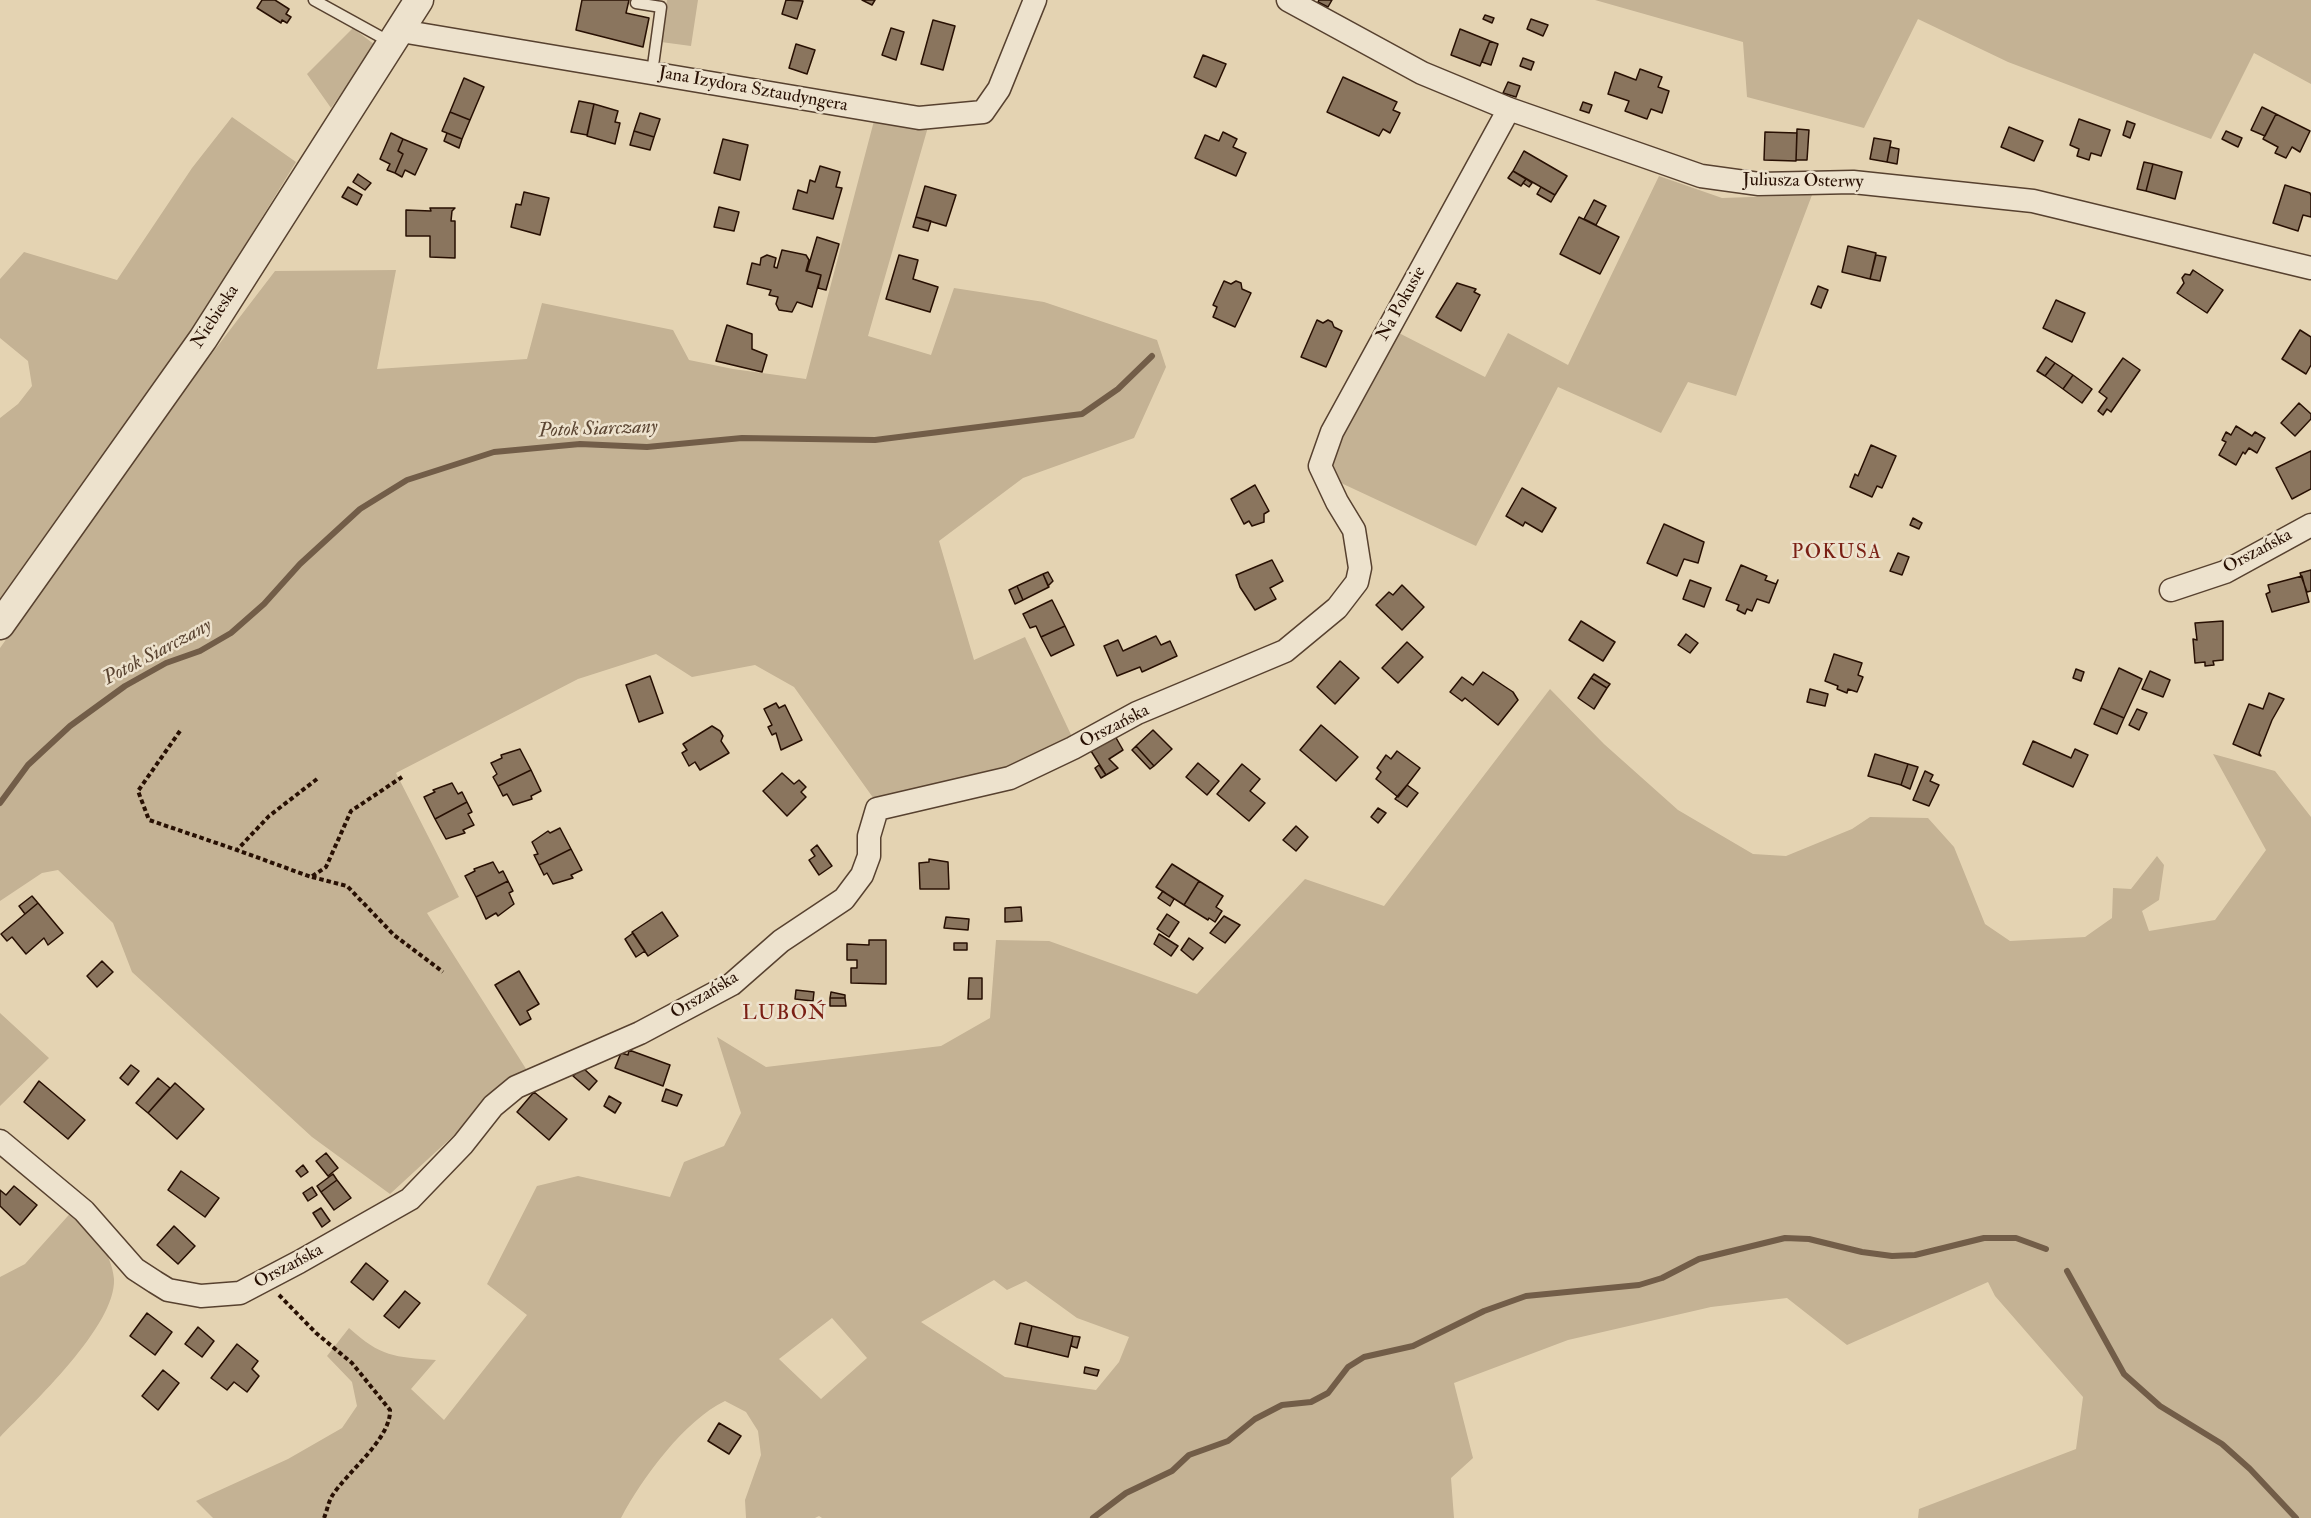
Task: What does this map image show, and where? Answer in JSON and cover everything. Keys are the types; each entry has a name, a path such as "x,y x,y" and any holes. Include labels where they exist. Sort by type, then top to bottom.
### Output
{"street":[{"name":"Niebieska","path":"0,626 203,339 419,0"},
{"name":"Jana Izydora Sztaudyngera","path":"397,37 652,73 919,118 983,112 999,90 1035,0"},
{"name":"Juliusza Osterwy","path":"1302,3 1422,73 1509,109 1701,176 1759,183 1853,182 2033,201 2311,268"},
{"name":"Na Pokusie","path":"1337,502 1320,466 1332,432 1509,109"},
{"name":"Orszańska","path":"0,1141 84,1211 135,1269 168,1290 201,1296 240,1293 410,1199 463,1144 493,1106 516,1087 640,1033 732,984 781,941 844,899 862,874 869,856 869,836 877,809 1010,778 1137,714 1285,651 1337,608 1357,582 1360,568 1354,530 1337,502"},
{"name":"Orszańska","path":"2171,590 2225,572 2311,525"}],"lane":[{"path":"314,0 397,37"},
{"path":"636,3 661,7 652,73"}],"path":[{"path":"180,731 138,791 149,820 312,877 347,886 394,934 443,972"},
{"path":"312,877 326,867 351,811 402,777"},
{"path":"237,850 269,816 316,778"},
{"path":"264,1280 316,1333 352,1363 390,1410 389,1420 378,1439 333,1495 324,1518"}],"shaded area":[{"path":"667,0 698,0 691,46 661,42"},
{"path":"1595,0 2311,0 2311,84 2254,53 2211,139 2008,62 1918,19 1864,128 1747,97 1743,42"},
{"path":"353,28 375,45 331,108 307,74"},
{"path":"232,117 296,162 154,393 0,608 0,418 18,404 32,386 28,361 0,338 0,279 24,252 117,280 192,168"},
{"path":"875,117 928,127 868,336 931,355 954,288 1044,302 1157,340 1166,367 1134,438 1023,478 939,541 974,660 1025,637 1074,741 998,770 874,799 794,687 755,665 692,677 656,654 578,679 396,773 459,897 427,913 528,1072 488,1104 390,1194 312,1137 132,972 113,923 58,870 42,873 0,901 0,648 171,407 275,271 396,270 377,369 527,359 542,303 673,330 689,360 733,369 806,379"},
{"path":"1659,176 1722,198 1812,195 1736,396 1688,382 1661,433 1558,387 1476,546 1341,483 1329,460 1395,331 1485,377 1508,333 1568,365"},
{"path":"1550,689 1604,744 1678,810 1753,854 1786,856 1852,829 1870,817 1928,818 1954,847 1985,924 2010,941 2085,937 2112,918 2113,888 2131,889 2157,856 2164,865 2159,900 2142,911 2149,931 2215,920 2266,850 2213,754 2275,771 2311,817 2311,1518 1918,1518 1919,1509 2076,1449 2083,1397 1995,1296 1988,1282 1847,1345 1787,1298 1711,1307 1568,1340 1454,1383 1473,1458 1451,1478 1454,1518 822,1518 819,1516 815,1518 746,1518 745,1500 761,1455 758,1431 746,1412 725,1401 710,1410 680,1436 640,1486 621,1518 213,1518 196,1501 288,1459 342,1428 357,1406 352,1382 327,1356 349,1328 370,1345 389,1354 436,1360 411,1389 444,1420 527,1315 487,1284 537,1186 578,1176 670,1197 684,1162 724,1146 741,1113 717,1037 766,1067 941,1046 990,1018 996,940 1049,941 1197,994 1305,879 1384,906","holes":["994,1280 1007,1290 1026,1281 1077,1318 1129,1337 1119,1362 1096,1390 1005,1377 921,1322","832,1318 867,1358 821,1399 779,1359"]},
{"path":"0,1013 49,1058 0,1106"},
{"path":"75,1208 109,1259 114,1279 111,1298 102,1319 70,1363 0,1437 0,1277 25,1264"}],"building":[{"path":"262,0 275,0 289,9 286,14 291,17 287,23 282,20 281,23 257,8"},
{"path":"582,0 629,0 626,13 649,18 643,47 576,30"},
{"path":"786,0 803,1 797,19 782,14"},
{"path":"862,0 875,0 872,5"},
{"path":"1319,0 1332,0 1328,7 1318,2"},
{"path":"1485,15 1494,18 1492,23 1483,19"},
{"path":"1531,19 1548,25 1543,36 1527,29"},
{"path":"933,20 955,26 943,70 921,64"},
{"path":"891,28 904,32 896,60 882,55"},
{"path":"1460,29 1490,41 1480,66 1451,55"},
{"path":"1490,41 1498,44 1491,65 1482,62"},
{"path":"796,44 815,50 807,74 789,68"},
{"path":"1203,55 1226,64 1216,87 1194,77"},
{"path":"1523,58 1534,62 1531,70 1520,66"},
{"path":"1640,69 1662,77 1658,87 1669,91 1662,113 1651,109 1647,119 1625,111 1629,101 1608,94 1615,72 1636,80"},
{"path":"1343,77 1397,102 1393,110 1400,113 1390,133 1383,129 1379,136 1327,112"},
{"path":"464,78 484,87 470,120 450,112"},
{"path":"1508,82 1520,86 1516,97 1503,93"},
{"path":"579,101 594,104 587,135 571,132"},
{"path":"1583,102 1592,105 1589,113 1580,110"},
{"path":"594,104 618,111 615,122 620,123 615,144 587,136"},
{"path":"2262,107 2276,114 2265,136 2251,130"},
{"path":"450,112 470,120 462,139 442,131"},
{"path":"640,113 660,119 654,137 634,131"},
{"path":"2276,114 2310,131 2300,152 2292,147 2286,158 2275,153 2278,147 2263,139"},
{"path":"2079,119 2110,130 2101,156 2091,153 2089,160 2077,156 2079,149 2070,145"},
{"path":"2127,121 2135,124 2130,138 2123,135"},
{"path":"2009,127 2043,141 2034,161 2001,147"},
{"path":"1797,129 1809,130 1807,160 1796,160"},
{"path":"634,131 654,137 650,150 630,145"},
{"path":"2226,131 2242,138 2238,147 2222,139"},
{"path":"1223,132 1237,139 1233,147 1246,153 1236,176 1195,158 1205,135 1219,141"},
{"path":"1765,132 1797,133 1796,161 1764,160"},
{"path":"391,133 403,139 398,151 403,154 395,173 387,170 390,164 380,159"},
{"path":"447,133 462,139 459,148 444,141"},
{"path":"1874,138 1891,141 1887,162 1870,159"},
{"path":"403,139 427,149 415,175 405,170 402,177 395,173 403,154 398,151"},
{"path":"723,139 748,145 740,180 714,173"},
{"path":"1890,147 1899,149 1897,164 1887,162"},
{"path":"1524,151 1567,176 1555,195 1513,171"},
{"path":"2144,162 2153,164 2146,191 2137,189"},
{"path":"2153,164 2182,172 2175,199 2146,191"},
{"path":"820,166 840,172 836,187 842,188 833,219 793,209 798,190 807,193 810,180 815,182"},
{"path":"1513,171 1526,179 1521,186 1508,178"},
{"path":"358,174 371,183 365,190 353,182"},
{"path":"1526,179 1532,183 1529,187 1523,183"},
{"path":"2285,185 2310,193 2311,196 2311,217 2303,215 2298,231 2273,223"},
{"path":"925,186 956,195 946,226 916,217"},
{"path":"348,187 362,195 357,205 342,197"},
{"path":"1541,187 1555,195 1551,202 1537,194"},
{"path":"524,192 549,198 540,235 511,227 516,204 521,205"},
{"path":"1594,200 1606,206 1596,225 1584,219"},
{"path":"719,207 739,212 734,231 714,227"},
{"path":"430,208 455,208 452,211 451,221 455,221 455,258 430,257 430,236 406,236 406,210 431,211"},
{"path":"916,217 931,221 928,231 913,227"},
{"path":"1579,217 1619,237 1600,274 1560,254"},
{"path":"817,237 839,244 826,290 818,288 821,275 807,271"},
{"path":"1848,246 1876,253 1870,279 1842,272"},
{"path":"782,250 806,255 809,260 806,271 821,275 812,307 797,302 792,312 779,310 776,304 778,297 769,295 771,290 747,284 752,263 760,265 761,258 767,255 776,258 774,267 777,268"},
{"path":"899,255 918,260 913,279 938,287 930,312 886,299"},
{"path":"1876,255 1886,257 1880,281 1870,279"},
{"path":"2193,270 2223,290 2207,313 2177,293 2184,283 2182,278 2185,274 2190,275"},
{"path":"1224,281 1231,284 1236,281 1241,283 1242,289 1251,293 1235,327 1213,317 1217,307 1213,305"},
{"path":"1457,283 1476,289 1474,292 1480,295 1461,331 1436,317"},
{"path":"1818,286 1828,290 1821,308 1811,304"},
{"path":"2056,300 2085,313 2072,342 2043,328"},
{"path":"1317,320 1323,323 1328,320 1342,331 1326,367 1301,357"},
{"path":"727,325 752,334 752,349 767,355 762,372 716,361"},
{"path":"2300,330 2311,337 2311,365 2306,374 2282,359"},
{"path":"2046,357 2055,363 2045,376 2037,371"},
{"path":"2123,358 2140,370 2111,412 2107,409 2103,415 2098,411 2107,398 2099,392"},
{"path":"2055,363 2073,375 2063,389 2045,376"},
{"path":"2073,375 2092,389 2082,403 2063,389"},
{"path":"2299,403 2311,414 2311,419 2295,436 2281,423"},
{"path":"2236,426 2252,436 2255,432 2265,438 2257,453 2249,448 2245,454 2243,452 2236,465 2219,455 2226,442 2222,440 2226,432 2231,435"},
{"path":"1871,445 1896,456 1882,488 1877,486 1872,497 1850,487 1855,474 1858,476"},
{"path":"2311,451 2311,489 2292,499 2276,468"},
{"path":"1255,485 1269,511 1264,514 1264,522 1252,526 1249,521 1244,524 1231,499"},
{"path":"1522,488 1556,508 1542,532 1525,522 1523,526 1506,516"},
{"path":"1913,518 1922,523 1919,529 1910,525"},
{"path":"1664,524 1704,542 1698,563 1684,559 1677,576 1647,563"},
{"path":"1898,553 1909,557 1902,575 1890,571"},
{"path":"1272,560 1283,581 1270,588 1276,599 1255,610 1240,587 1236,575"},
{"path":"1741,565 1767,576 1765,580 1776,584 1778,580 1769,603 1757,599 1752,611 1747,609 1745,614 1737,610 1739,605 1726,600"},
{"path":"2311,570 2311,591 2307,592 2300,573"},
{"path":"1048,572 1053,581 1048,586 1043,574"},
{"path":"1043,574 1049,587 1023,600 1017,586"},
{"path":"2302,576 2309,602 2272,612 2266,594 2270,592 2268,585"},
{"path":"1690,580 1711,588 1704,607 1683,599"},
{"path":"1402,585 1424,607 1402,630 1376,605 1389,592 1393,595"},
{"path":"1017,586 1023,600 1015,604 1009,590"},
{"path":"1052,600 1065,626 1041,637 1036,626 1030,628 1023,614"},
{"path":"1581,621 1615,642 1603,661 1569,640"},
{"path":"2223,621 2223,660 2213,661 2214,665 2205,666 2205,662 2195,663 2193,639 2197,640 2195,623"},
{"path":"1065,626 1074,645 1051,656 1041,637"},
{"path":"1686,634 1698,643 1690,653 1678,645"},
{"path":"1156,636 1161,645 1170,641 1177,656 1142,672 1140,667 1117,676 1104,646 1118,640 1123,651"},
{"path":"1407,642 1423,657 1398,683 1382,668"},
{"path":"1834,654 1862,663 1858,675 1863,677 1857,692 1848,689 1847,693 1837,689 1838,686 1825,681"},
{"path":"1340,661 1359,678 1335,704 1317,687"},
{"path":"2119,668 2142,679 2124,718 2101,708"},
{"path":"2076,669 2084,672 2081,681 2073,678"},
{"path":"2150,671 2170,680 2163,697 2142,689"},
{"path":"1483,672 1513,692 1518,700 1498,725 1465,698 1462,701 1450,692 1462,677 1473,685"},
{"path":"1594,674 1610,684 1607,688 1591,678"},
{"path":"650,676 663,713 639,722 626,685"},
{"path":"1591,678 1607,688 1594,709 1578,698"},
{"path":"1810,689 1828,694 1825,706 1807,702"},
{"path":"2269,693 2284,699 2272,720 2259,753 2261,756 2233,744 2249,704 2263,709"},
{"path":"776,703 779,708 785,705 802,740 781,750 776,733 772,735 768,727 772,725 764,709"},
{"path":"2101,708 2124,718 2117,734 2094,724"},
{"path":"2137,709 2147,713 2139,730 2129,725"},
{"path":"1321,725 1358,757 1336,781 1300,750"},
{"path":"712,726 720,731 723,736 721,741 729,753 700,770 695,762 689,766 682,753 687,750 683,744"},
{"path":"1153,730 1172,749 1154,766 1136,746"},
{"path":"1115,736 1123,750 1109,759 1118,768 1106,775 1091,751"},
{"path":"2033,741 2071,758 2075,749 2088,755 2073,787 2023,764"},
{"path":"1136,746 1154,766 1150,769 1132,750"},
{"path":"520,749 531,770 498,786 493,777 497,774 491,763 502,758 501,755"},
{"path":"1397,751 1420,768 1398,797 1376,779 1381,772 1377,768 1386,755 1391,759"},
{"path":"1875,754 1908,764 1901,785 1868,776"},
{"path":"1198,763 1219,781 1207,795 1186,777"},
{"path":"1242,764 1260,779 1250,791 1265,803 1249,821 1217,794"},
{"path":"1908,764 1918,767 1910,789 1901,785"},
{"path":"1099,765 1106,775 1101,778 1095,768"},
{"path":"531,770 541,791 531,796 532,799 513,805 507,794 503,796 498,786"},
{"path":"1925,771 1933,775 1930,781 1939,785 1929,806 1913,800"},
{"path":"782,773 794,784 799,780 806,787 801,792 806,797 787,816 763,791"},
{"path":"452,783 458,794 462,792 467,802 435,819 424,797 435,792 433,790"},
{"path":"1407,785 1418,793 1407,807 1395,799"},
{"path":"467,802 472,812 468,814 474,825 463,830 465,833 446,839 435,819"},
{"path":"1378,808 1386,813 1378,823 1371,817"},
{"path":"1296,826 1308,837 1296,851 1283,840"},
{"path":"560,828 571,849 539,865 534,855 538,854 532,842 548,831 550,833"},
{"path":"817,845 832,866 819,875 809,860 815,856 811,850"},
{"path":"571,849 582,870 571,875 573,878 553,884 547,873 544,875 539,865"},
{"path":"929,859 948,862 949,889 920,889 919,863 929,862"},
{"path":"493,862 499,873 503,871 508,881 476,897 465,876 475,871 474,869"},
{"path":"1172,864 1199,881 1184,905 1156,887"},
{"path":"508,881 513,891 509,893 514,904 498,916 496,913 486,919 476,897"},
{"path":"1199,881 1223,896 1216,907 1222,911 1215,922 1184,905"},
{"path":"1163,891 1174,899 1170,906 1158,898"},
{"path":"32,896 38,903 25,914 19,906"},
{"path":"38,903 63,933 48,945 44,938 26,954 12,937 7,941 1,934"},
{"path":"1021,907 1022,921 1005,922 1005,908"},
{"path":"662,912 678,936 648,956 632,932"},
{"path":"1167,914 1179,922 1169,937 1157,929"},
{"path":"1224,916 1240,925 1225,943 1210,933"},
{"path":"946,917 969,919 968,930 944,928"},
{"path":"633,933 645,951 636,957 625,939"},
{"path":"1159,934 1178,946 1171,956 1154,944"},
{"path":"1189,938 1203,948 1193,960 1181,950"},
{"path":"869,940 886,940 886,984 851,983 851,968 857,968 857,960 847,960 847,944 869,945"},
{"path":"954,943 967,943 967,950 954,950"},
{"path":"102,961 113,972 97,987 87,976"},
{"path":"519,971 539,1004 527,1011 531,1019 520,1025 495,985"},
{"path":"969,978 982,978 982,999 968,999"},
{"path":"796,990 814,992 813,1001 795,999"},
{"path":"831,992 845,995 845,998 830,998"},
{"path":"830,998 845,998 846,1006 830,1006"},
{"path":"629,1050 670,1065 663,1086 615,1068 621,1053 628,1055"},
{"path":"131,1065 139,1071 128,1085 120,1078"},
{"path":"582,1067 597,1081 589,1090 573,1076"},
{"path":"158,1078 170,1088 148,1113 136,1103"},
{"path":"39,1081 85,1120 68,1139 24,1102"},
{"path":"175,1083 204,1109 177,1139 148,1113"},
{"path":"666,1089 682,1095 677,1106 662,1101"},
{"path":"534,1092 567,1119 549,1140 517,1112"},
{"path":"609,1096 621,1103 615,1113 604,1106"},
{"path":"326,1153 338,1168 328,1176 316,1161"},
{"path":"303,1165 308,1172 301,1177 296,1171"},
{"path":"181,1171 219,1198 205,1217 168,1190"},
{"path":"333,1174 337,1180 321,1192 317,1186"},
{"path":"337,1180 351,1198 334,1210 321,1192"},
{"path":"14,1186 37,1205 20,1225 0,1206 0,1190 6,1195"},
{"path":"312,1187 317,1195 308,1201 303,1193"},
{"path":"321,1208 330,1221 322,1227 313,1213"},
{"path":"174,1226 195,1246 178,1264 157,1245"},
{"path":"366,1263 388,1281 373,1300 351,1282"},
{"path":"405,1291 420,1303 399,1328 384,1316"},
{"path":"147,1313 172,1332 155,1355 130,1336"},
{"path":"1020,1323 1032,1326 1027,1347 1015,1344"},
{"path":"1032,1326 1073,1336 1068,1357 1027,1347"},
{"path":"198,1327 214,1341 202,1357 185,1344"},
{"path":"1073,1336 1080,1337 1077,1348 1071,1346"},
{"path":"237,1344 258,1361 252,1369 259,1376 247,1392 234,1382 227,1390 211,1378"},
{"path":"1085,1367 1099,1370 1097,1376 1084,1373"},
{"path":"163,1370 179,1383 158,1410 142,1396"},
{"path":"719,1423 741,1436 729,1454 708,1441"}],"waterway":[{"name":"Potok Siarczany","path":"0,803 28,765 70,726 125,686 166,663 200,651 231,633 264,604 300,564 360,509 407,480 494,452 580,444 647,447 742,438 875,440 1082,414 1118,389 1152,356"},
{"path":"1093,1518 1126,1493 1172,1471 1189,1455 1228,1441 1255,1419 1282,1405 1311,1402 1328,1393 1348,1367 1364,1357 1413,1346 1484,1311 1526,1296 1639,1285 1662,1278 1699,1259 1785,1238 1809,1239 1862,1252 1892,1256 1915,1255 1984,1238 2016,1238 2046,1249"},
{"path":"2067,1271 2124,1374 2160,1406 2222,1444 2250,1469 2296,1518"}],"district":[{"name":"POKUSA","path":"1837,554"},
{"name":"LUBOŃ","path":"785,1015"}]}
